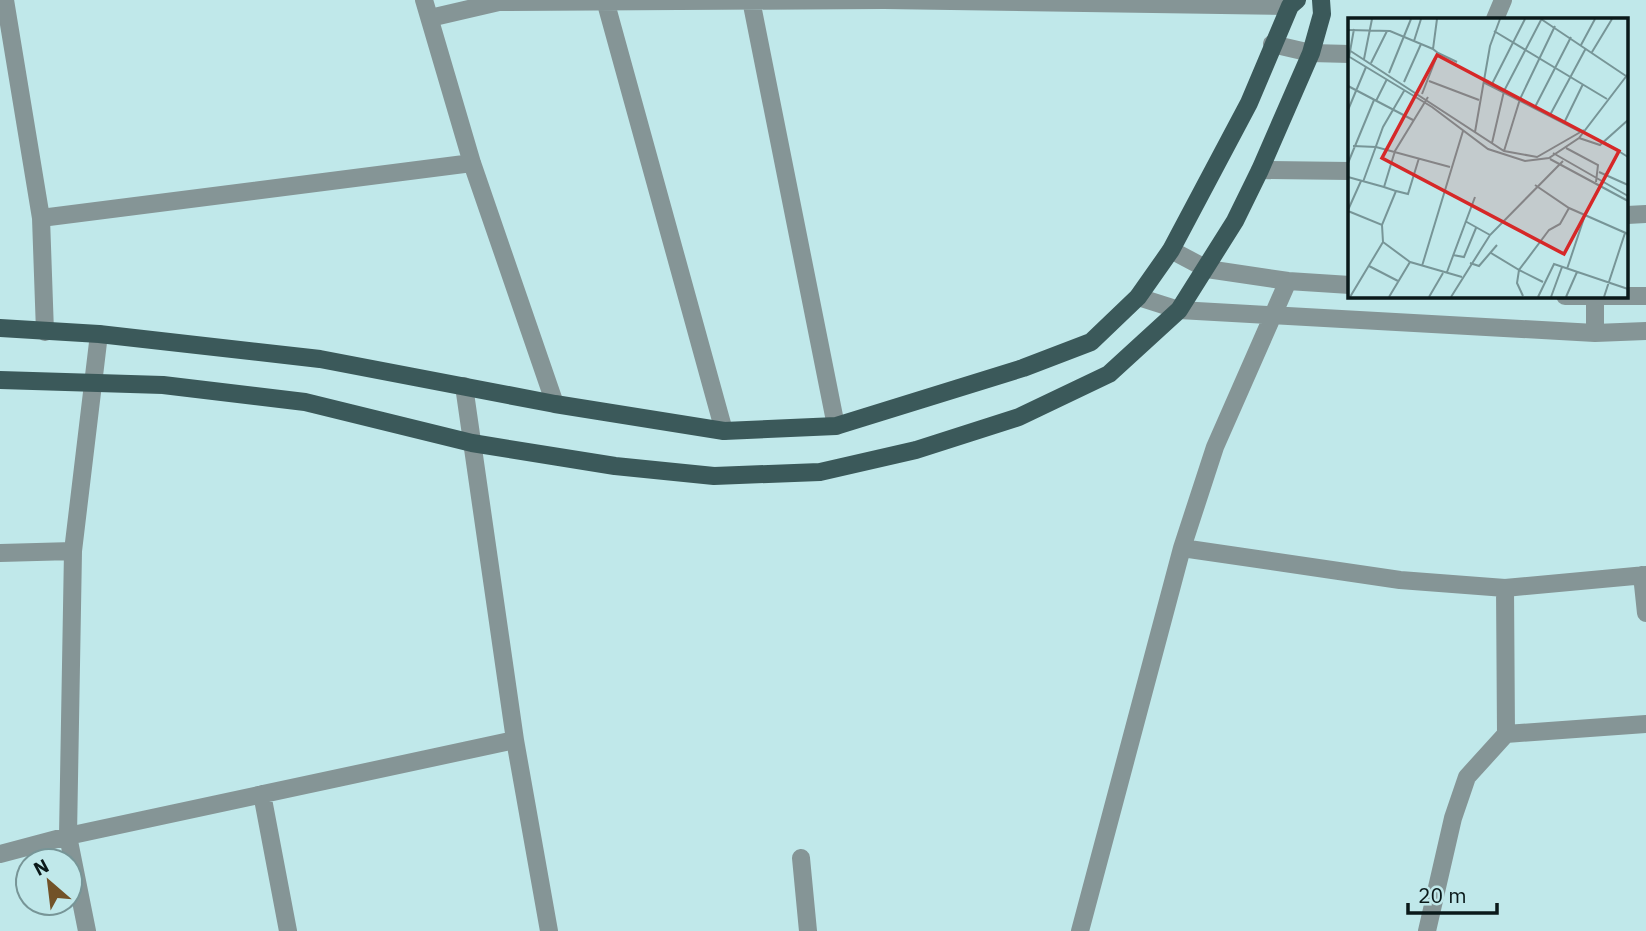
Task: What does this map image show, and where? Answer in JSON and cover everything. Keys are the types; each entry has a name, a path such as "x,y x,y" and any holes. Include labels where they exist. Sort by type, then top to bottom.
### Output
{"main road":[{"path":"0,380 163,385 305,402 472,443 615,466 714,476 820,472 916,450 1020,417 1109,374 1180,310 1235,221 1260,170 1311,53 1322,14 1321,0"},
{"path":"0,328 99,334 320,359 555,404 724,431 836,426 1023,368 1091,342 1138,297 1171,250 1249,103 1272,44 1294,3"}],"street":[{"path":"5,0 41,218 45,332"},
{"path":"424,0 472,163 555,404"},
{"path":"1495,18 1503,0"},
{"path":"429,18 499,1 1294,3"},
{"path":"605,1 724,431"},
{"path":"751,1 836,426"},
{"path":"1272,44 1311,53 1348,54"},
{"path":"41,218 472,163"},
{"path":"1260,170 1348,171"},
{"path":"1628,215 1646,214"},
{"path":"1171,250 1207,269 1288,281 1348,285"},
{"path":"1080,931 1182,548 1215,447 1288,281"},
{"path":"1628,296 1646,296"},
{"path":"1138,297 1180,310 1595,333 1646,331"},
{"path":"1595,298 1595,333"},
{"path":"87,931 68,835 74,551 99,334"},
{"path":"464,386 514,740 549,931"},
{"path":"1182,548 1400,580 1505,588 1644,575 1646,613"},
{"path":"0,553 74,551"},
{"path":"1427,931 1452,818 1467,777 1506,734 1505,588"},
{"path":"1506,734 1646,724"},
{"path":"0,854 68,835 514,740"},
{"path":"262,794 288,931"},
{"path":"801,858 808,931"}]}
